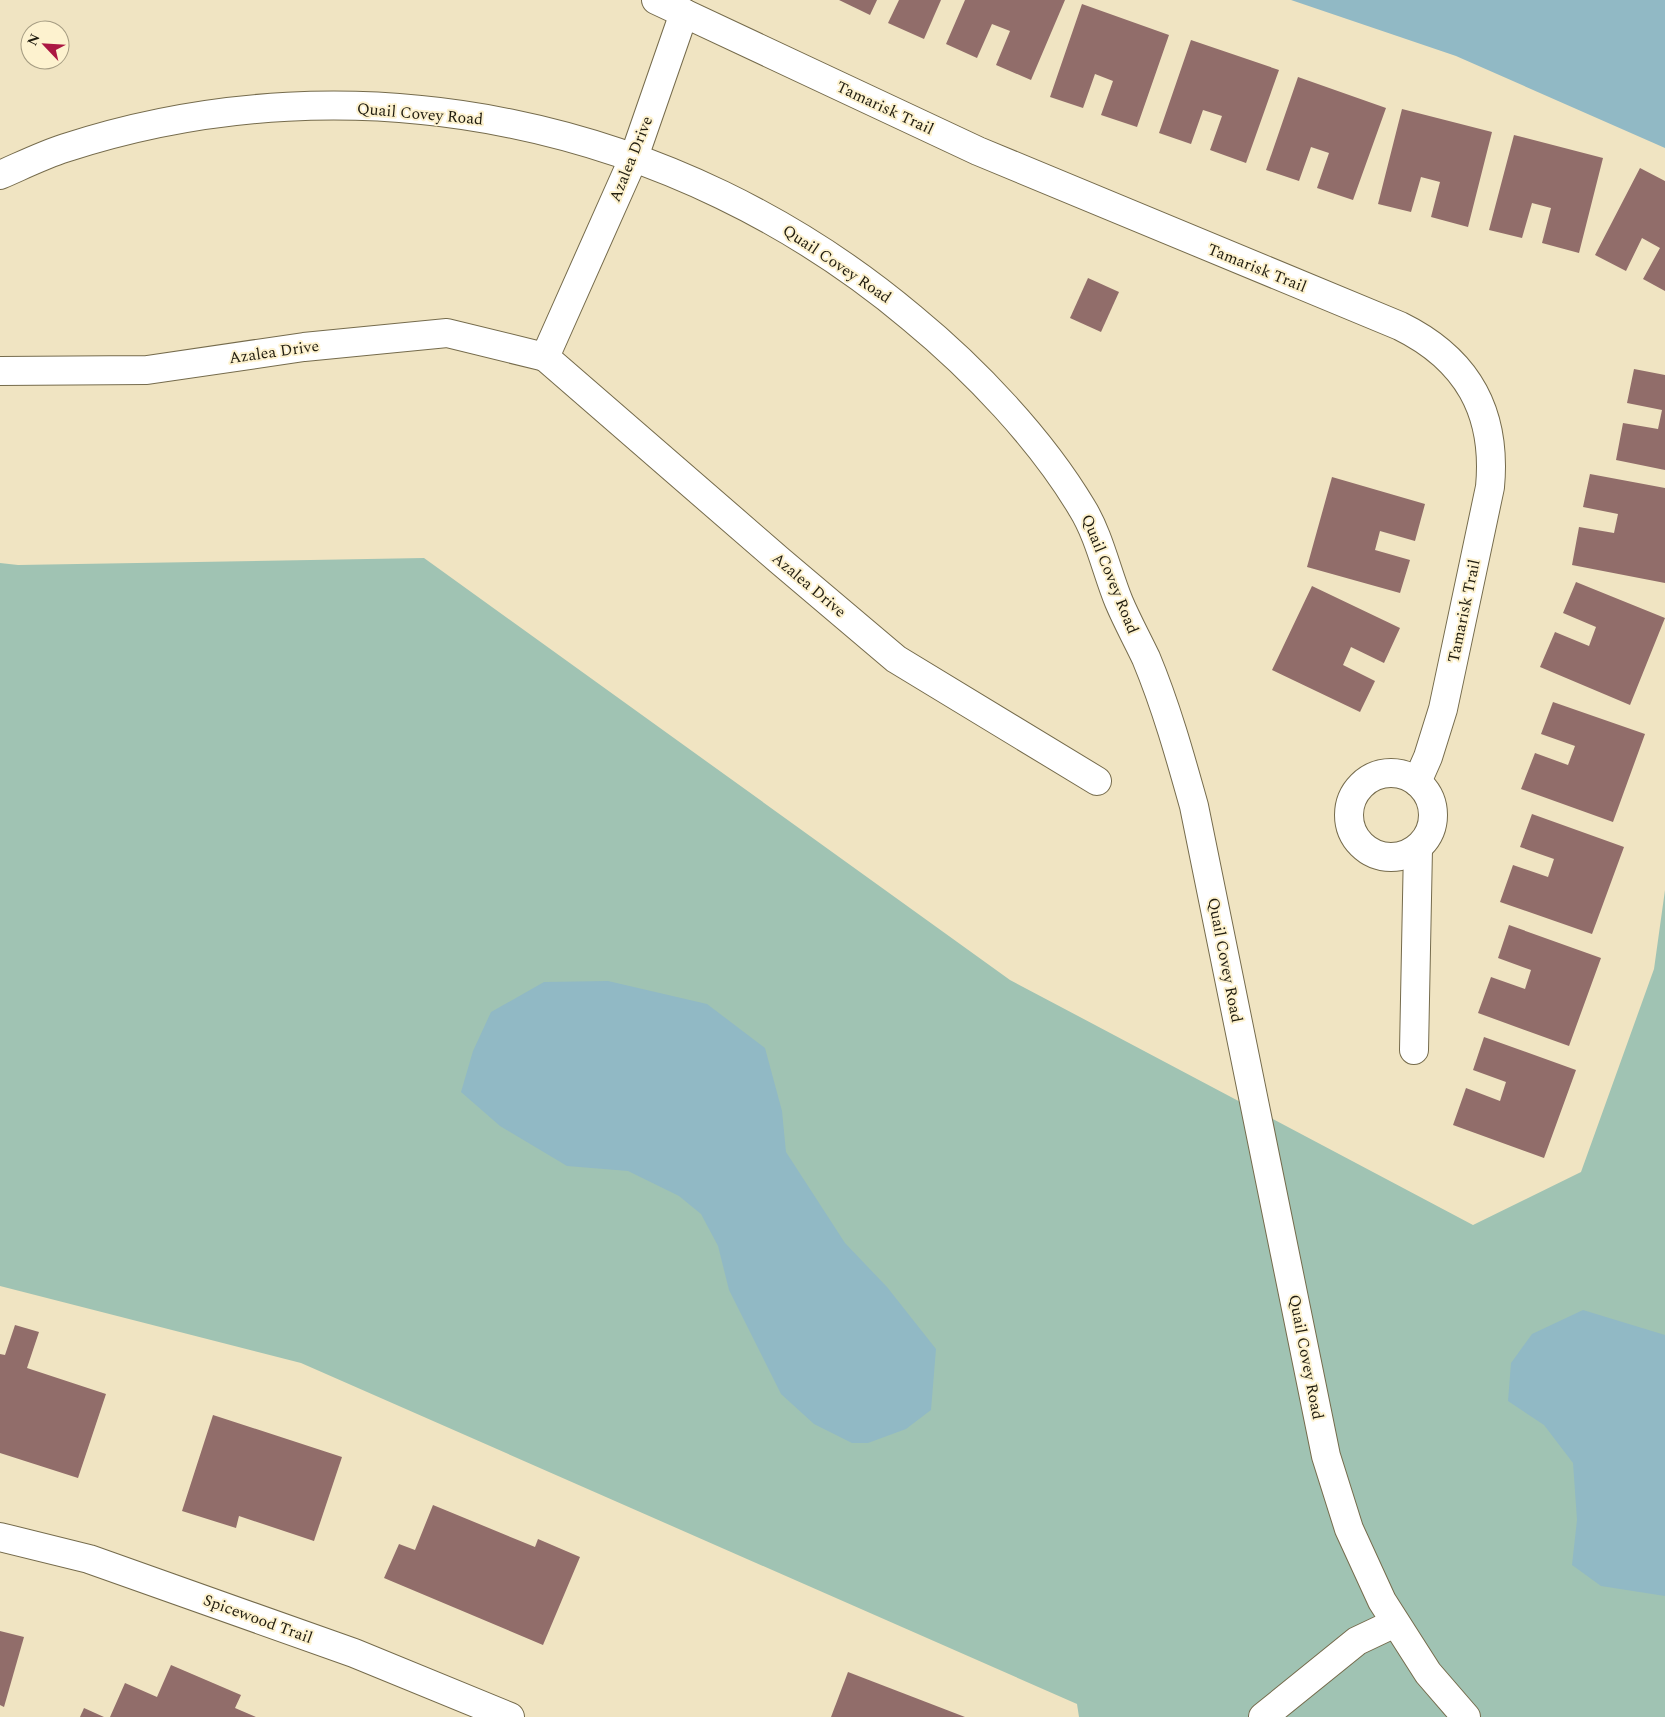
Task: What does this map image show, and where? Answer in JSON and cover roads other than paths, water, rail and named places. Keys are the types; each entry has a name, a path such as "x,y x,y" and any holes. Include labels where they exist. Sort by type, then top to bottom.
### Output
{"street":[{"name":"Tamarisk Trail","path":"656,0 978,151 1400,326 1420,336 1440,351 1458,369 1473,389 1486,420 1493,462 1490,487 1443,709 1428,757 1417,782"},
{"name":"Azalea Drive","path":"545,357 634,157 684,13"},
{"name":"Quail Covey Road","path":"0,175 62,149 122,132 183,119 275,108 368,107 460,114 551,132 634,157 716,190 797,234 874,286 945,345 989,389 1049,460 1084,511 1120,604 1146,660 1185,772 1196,816 1326,1456 1349,1529 1395,1623 1428,1674 1466,1717"},
{"name":"Azalea Drive","path":"0,371 147,370 304,347 447,333 545,357 896,659 1097,781"},
{"path":"1390,772 1404,775 1417,782 1427,793 1432,807 1432,822 1428,836 1418,848 1406,855 1391,858 1370,852 1354,837 1349,824 1349,809 1354,794 1362,783 1376,775 1390,772"},
{"path":"1414,1050 1418,848"},
{"name":"Spicewood Trail","path":"0,1537 107,1565 354,1653 510,1717"},
{"path":"1263,1717 1357,1641 1395,1623"}],"water":[{"path":"1291,0 1665,0 1665,148 1456,56"},
{"path":"608,981 707,1004 765,1048 782,1111 786,1152 845,1243 887,1287 936,1349 931,1410 906,1429 868,1443 852,1443 814,1424 781,1394 729,1290 718,1246 701,1214 679,1196 628,1171 567,1166 500,1126 461,1092 473,1051 491,1012 544,982"},
{"path":"1583,1310 1665,1335 1665,1596 1601,1586 1572,1565 1577,1520 1573,1463 1544,1425 1508,1401 1511,1363 1532,1334"}]}
